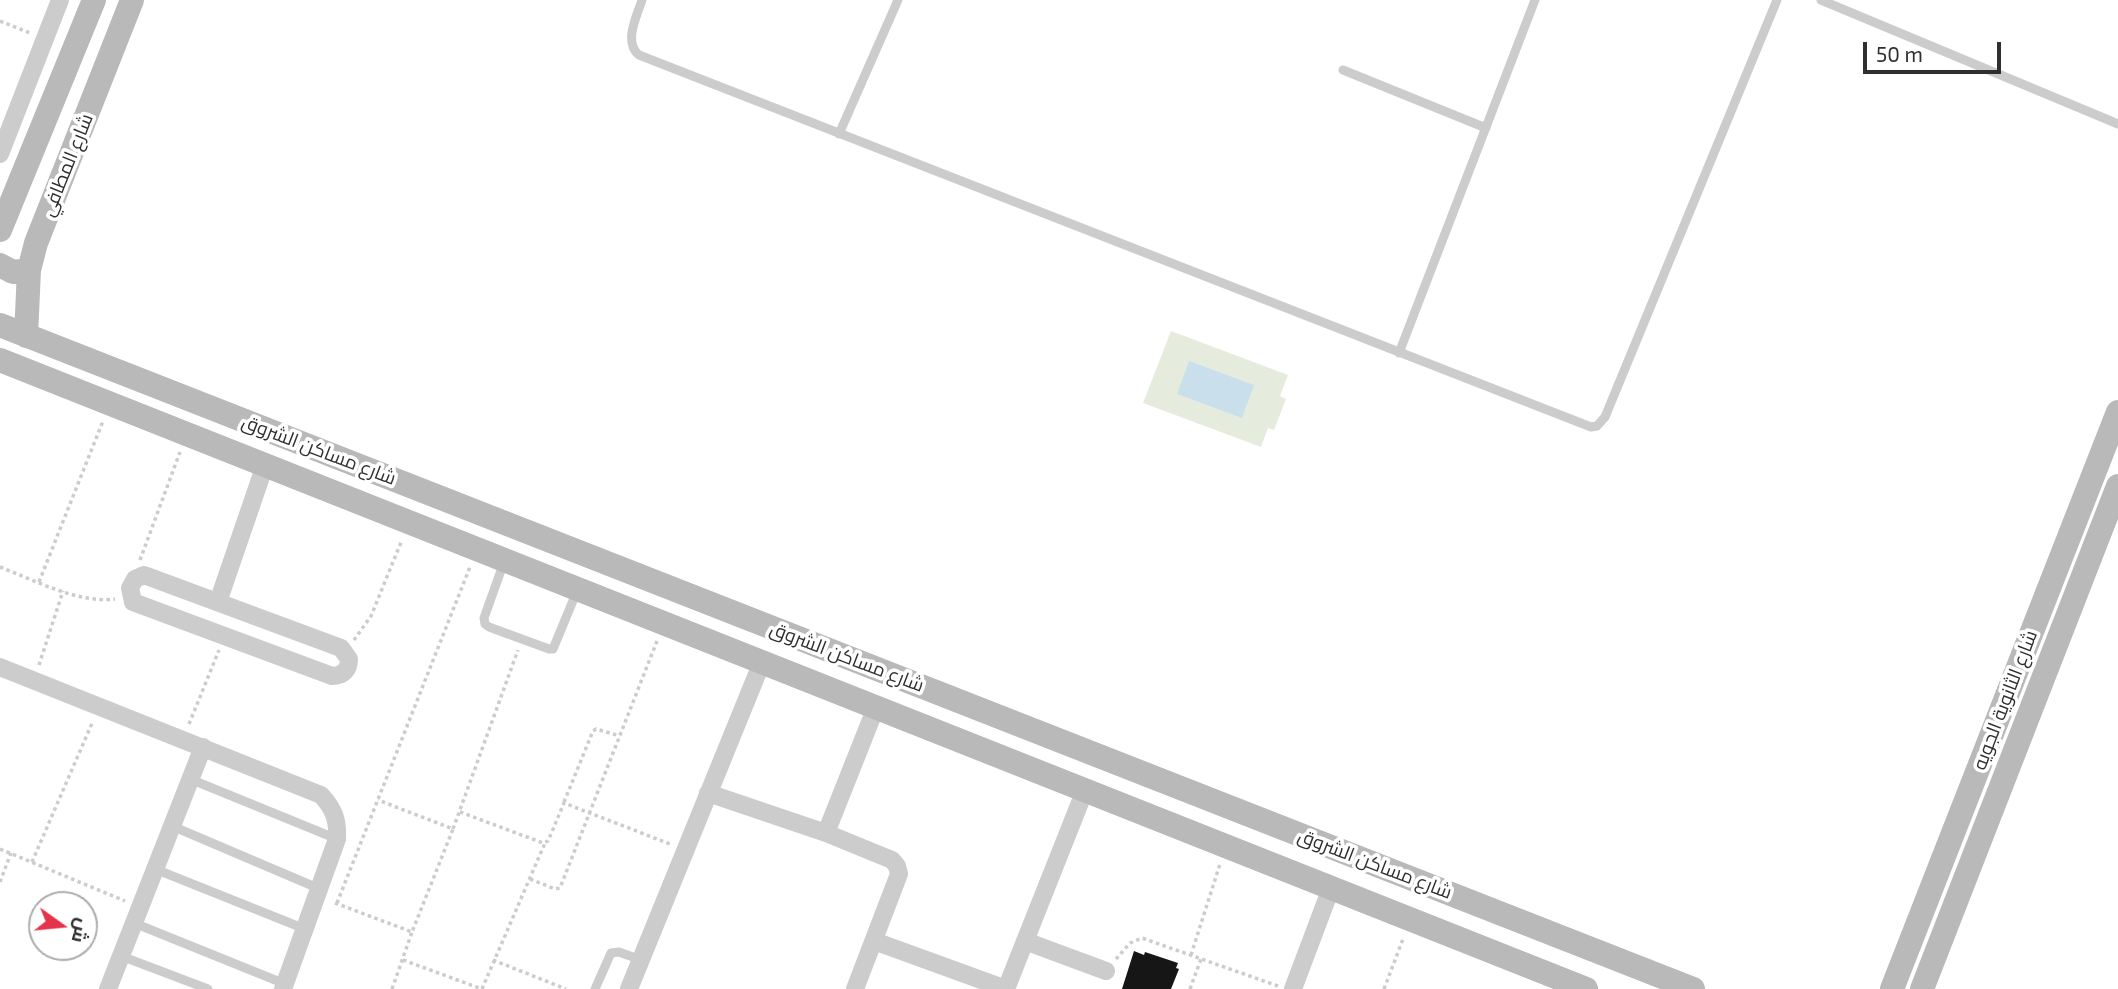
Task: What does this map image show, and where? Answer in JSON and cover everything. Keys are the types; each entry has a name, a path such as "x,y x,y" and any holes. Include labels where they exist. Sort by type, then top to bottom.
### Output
{"street":[{"path":"0,154 60,0"},
{"name":"شارع المطافي","path":"0,230 94,0"},
{"name":"شارع المطافي","path":"26,336 29,270 36,243 132,0"},
{"path":"0,265 13,272 29,270"},
{"name":"شارع مساكن الشروق","path":"0,325 1693,989"},
{"name":"شارع مساكن الشروق","path":"2,367 110,403 1411,919 1573,987"},
{"name":"شارع الثانوية الجويه","path":"1892,989 2118,412"},
{"path":"218,602 265,465"},
{"name":"شارع الثانوية الجويه","path":"1922,989 2118,486"},
{"path":"144,575 341,648 348,655 348,668 341,674 332,676 133,602 130,593 132,583 144,575"},
{"path":"629,989 762,662"},
{"path":"0,667 321,795 332,807 338,822 338,839 284,986"},
{"path":"825,833 876,707"},
{"path":"978,747 985,744 993,733 989,712"},
{"path":"1020,764 1020,744 1034,730"},
{"path":"108,989 203,747"},
{"path":"874,942 1006,989 1085,790"},
{"path":"708,793 825,833 892,860 897,866 898,882 855,989"},
{"path":"1293,989 1331,888"},
{"path":"1026,941 1106,971"}],"lane":[{"path":"642,0 631,38 635,52 639,55 1591,427 1597,426 1605,417 1777,0"},
{"path":"839,134 898,0"},
{"path":"1399,353 1535,0"},
{"path":"1821,0 2118,124"},
{"path":"1343,70 1486,128"},
{"path":"505,560 484,621 489,627 549,649 555,647 578,589"},
{"path":"190,779 338,839"},
{"path":"172,826 319,891"},
{"path":"155,869 305,929"},
{"path":"137,915 284,986"},
{"path":"595,989 611,953 641,960"},
{"path":"121,956 208,989"}],"path":[{"path":"0,21 45,38"},
{"path":"39,582 110,403"},
{"path":"132,583 186,433"},
{"path":"348,655 356,637 371,616 409,522"},
{"path":"337,903 477,549"},
{"path":"0,567 63,591 100,601 117,599 133,602"},
{"path":"34,680 63,591"},
{"path":"530,879 555,889 560,888 664,623"},
{"path":"183,739 225,635"},
{"path":"392,989 460,812 522,639"},
{"path":"32,862 99,706"},
{"path":"403,960 482,989 593,731 596,729 620,736"},
{"path":"378,800 453,828"},
{"path":"564,803 685,850"},
{"path":"460,812 545,843"},
{"path":"1191,955 1226,846"},
{"path":"0,849 32,862 137,915"},
{"path":"0,882 11,853"},
{"path":"319,891 337,903 412,932"},
{"path":"1384,989 1411,919"},
{"path":"1106,971 1130,943 1142,938 1286,989"},
{"path":"1190,989 1200,958"},
{"path":"493,960 566,989"}],"green space":[{"path":"1171,331 1288,375 1280,396 1286,399 1274,430 1268,428 1261,447 1143,403"}],"water":[{"path":"1189,361 1254,385 1242,418 1177,394"}],"building":[{"path":"1134,951 1178,963 1176,968 1179,969 1171,989 1122,989"}]}
